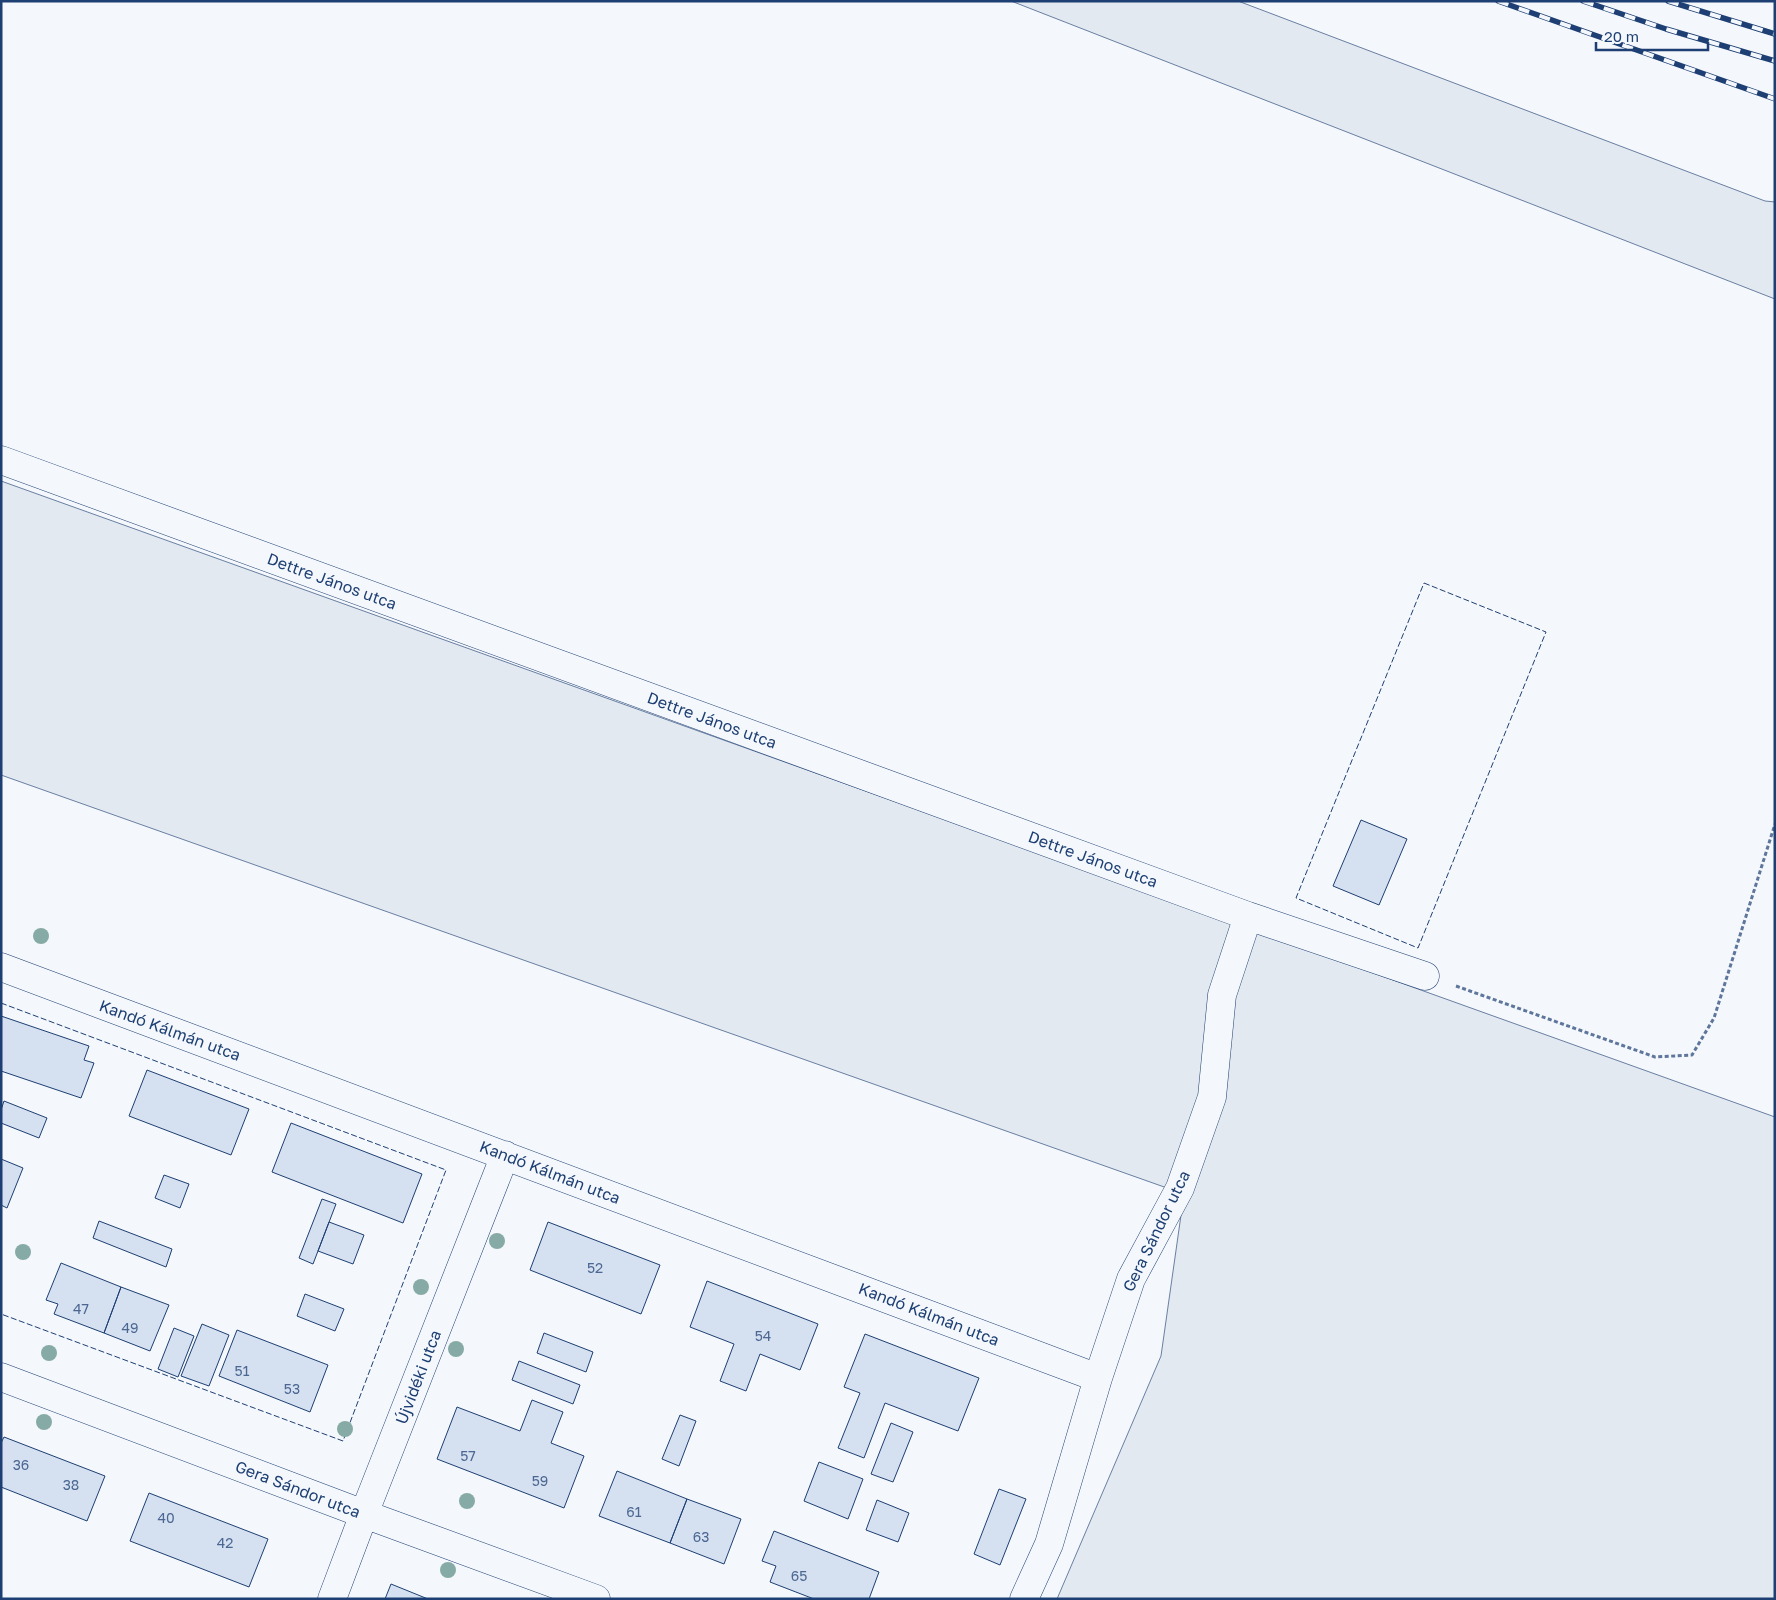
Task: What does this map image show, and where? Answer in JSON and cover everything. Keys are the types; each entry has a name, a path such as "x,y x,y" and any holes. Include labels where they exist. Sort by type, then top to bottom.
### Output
{"street":[{"name":"Dettre János utca","path":"1,460 1248,916 1425,976"},
{"name":"Gera Sándor utca","path":"1024,1599 1049,1544 1098,1378 1131,1279 1180,1188 1212,1097 1219,1041 1222,995 1248,916"},
{"name":"Kandó Kálmán utca","path":"1,967 1098,1378"},
{"name":"Újvidéki utca","path":"332,1599 505,1155"},
{"name":"Gera Sándor utca","path":"1,1377 596,1599"}],"path":[{"path":"1425,976 1655,1057 1692,1055 1714,1018 1775,824"}],"shaded area":[{"path":"1011,1 1238,1 1765,201 1775,202 1775,299"},
{"path":"1,481 1775,1117 1775,1599 1057,1599 1161,1356 1184,1194 1,775"}],"building":[{"path":"1361,820 1407,839 1379,905 1333,886"},
{"path":"1,1016 89,1046 84,1060 94,1063 81,1098 1,1071"},
{"path":"147,1070 249,1109 231,1155 129,1116"},
{"path":"4,1101 47,1118 39,1138 1,1123 1,1110"},
{"path":"291,1123 422,1174 403,1223 272,1172"},
{"path":"1,1159 23,1168 7,1208 1,1205"},
{"path":"164,1175 189,1184 180,1208 155,1198"},
{"path":"322,1199 336,1204 313,1264 299,1258"},
{"path":"99,1221 172,1249 166,1267 93,1238"},
{"path":"329,1222 364,1235 353,1264 318,1251"},
{"path":"548,1222 660,1265 641,1314 530,1270"},
{"path":"61,1263 121,1287 104,1333 54,1314 58,1304 46,1300"},
{"path":"707,1281 818,1324 800,1370 760,1354 746,1391 720,1381 734,1344 690,1327"},
{"path":"121,1287 169,1305 150,1351 104,1333"},
{"path":"305,1294 344,1309 335,1331 297,1316"},
{"path":"202,1324 229,1335 209,1386 181,1376"},
{"path":"174,1328 194,1336 178,1377 158,1369"},
{"path":"237,1330 328,1365 310,1412 219,1376"},
{"path":"544,1333 593,1352 586,1372 537,1353"},
{"path":"865,1334 979,1378 958,1431 885,1403 864,1458 838,1448 860,1393 844,1387"},
{"path":"519,1361 580,1385 573,1404 512,1380"},
{"path":"532,1400 563,1412 551,1443 584,1456 564,1508 437,1459 457,1407 520,1431"},
{"path":"680,1415 696,1421 679,1466 662,1459"},
{"path":"891,1423 913,1432 893,1482 871,1474"},
{"path":"4,1437 105,1476 87,1521 1,1487 1,1443"},
{"path":"819,1462 863,1479 848,1519 804,1501"},
{"path":"617,1471 687,1499 670,1543 599,1516"},
{"path":"999,1489 1026,1499 1000,1565 974,1554"},
{"path":"149,1493 268,1539 249,1587 130,1541"},
{"path":"687,1499 741,1519 724,1564 670,1543"},
{"path":"877,1500 909,1513 898,1542 866,1530"},
{"path":"774,1531 879,1572 869,1599 814,1599 770,1582 776,1566 762,1561"},
{"path":"391,1584 428,1599 385,1599"}],"railway":[{"path":"1498,1 1775,99"},
{"path":"1583,1 1666,29 1775,61"},
{"path":"1668,1 1775,34"}],"fence":[{"path":"1424,583 1546,632 1418,948 1296,898 1424,583"},
{"path":"1,1003 446,1170 343,1441 1,1314"}]}
